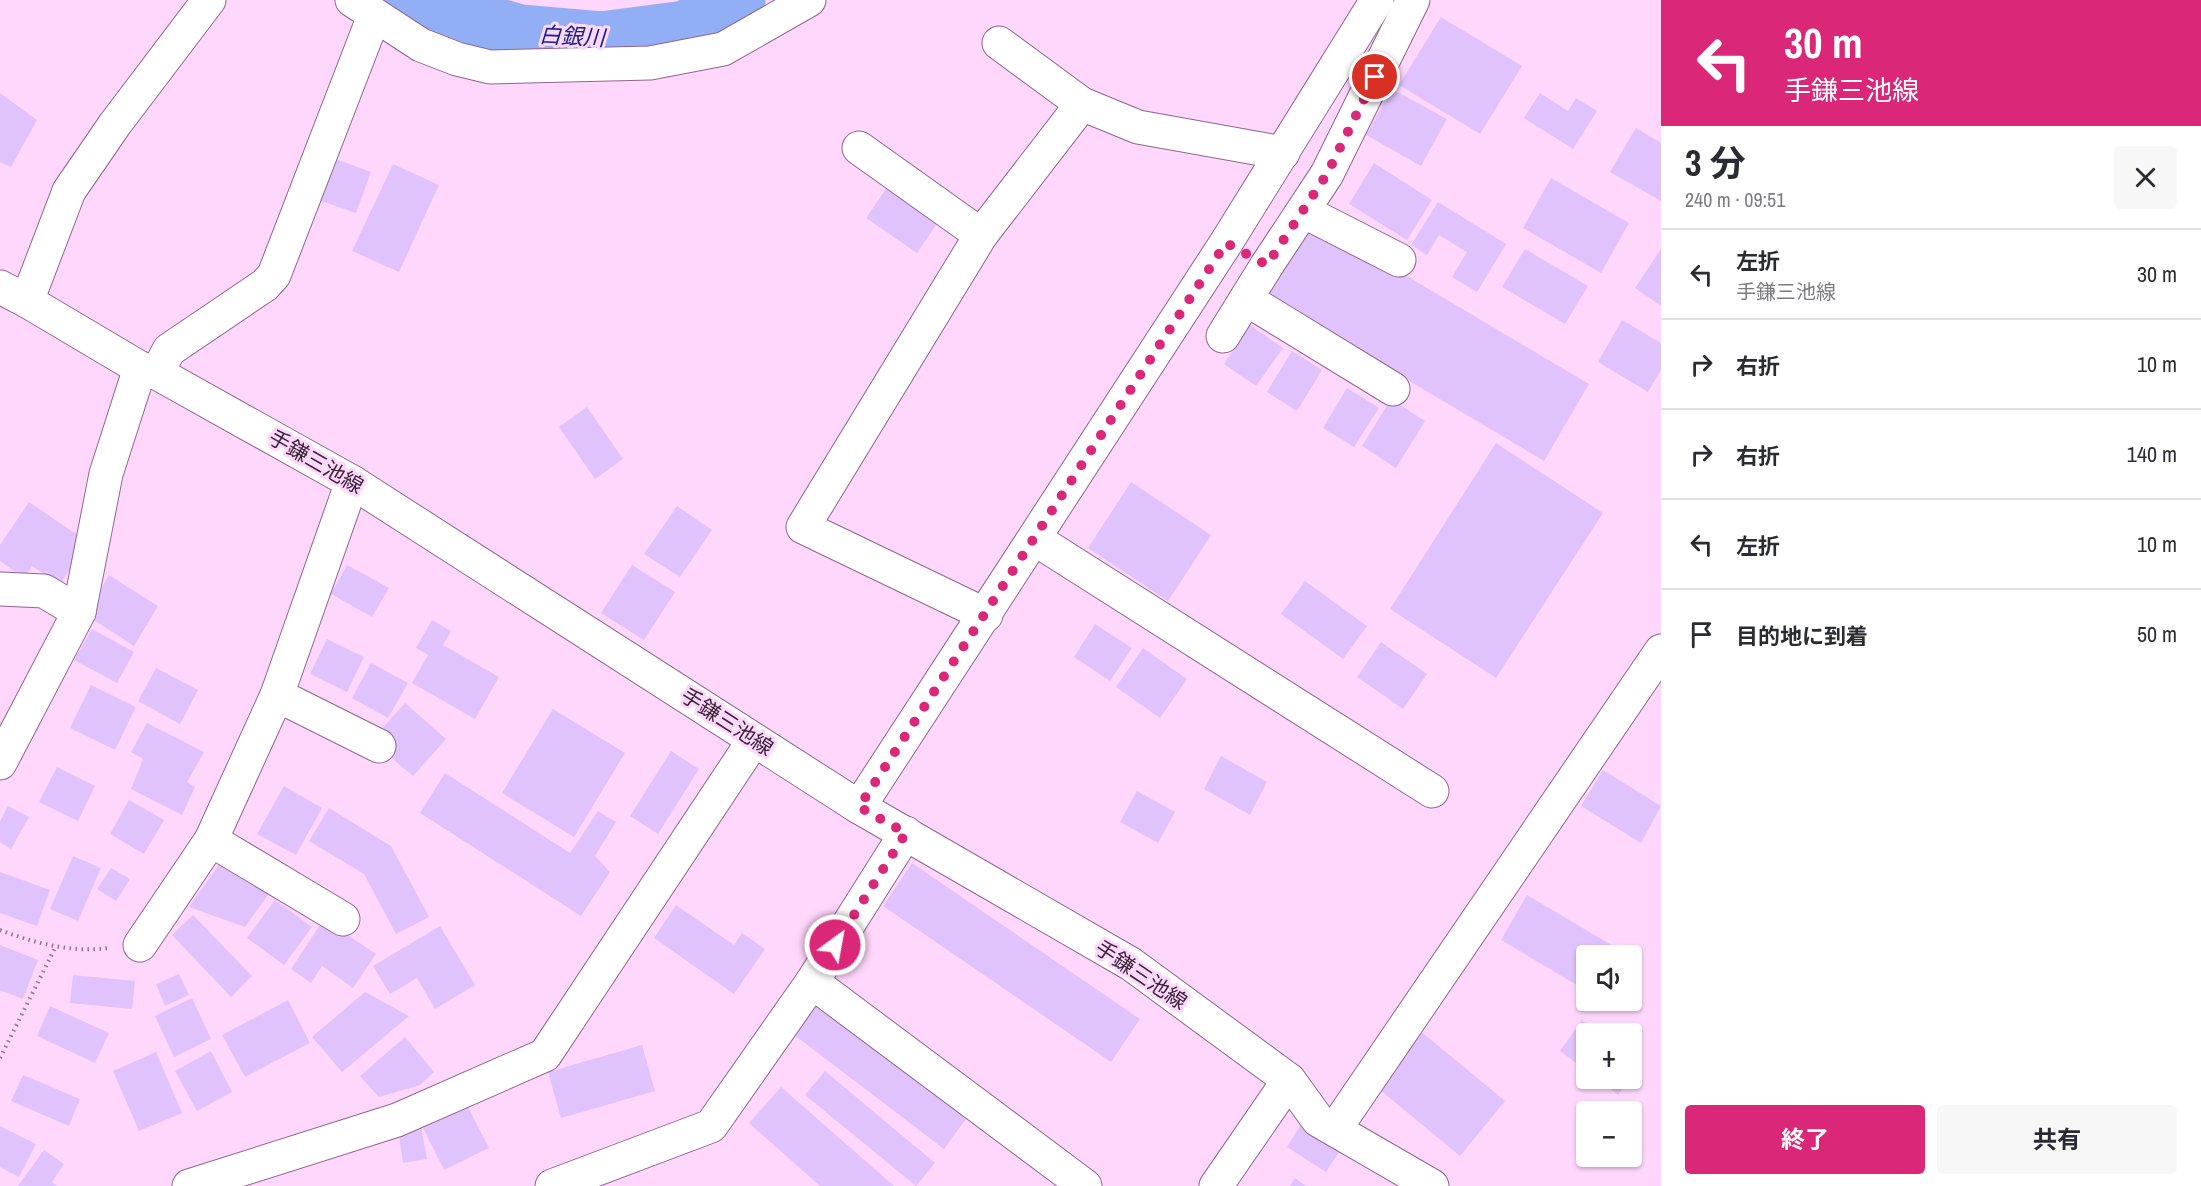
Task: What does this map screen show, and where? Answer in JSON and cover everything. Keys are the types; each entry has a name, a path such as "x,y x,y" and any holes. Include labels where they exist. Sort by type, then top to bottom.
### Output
{"street":[{"path":"14,294 69,191 115,124 209,0"},
{"path":"0,763 79,612 106,474 149,371 169,350 265,285 274,275 363,8 421,45 457,59 490,67 650,63 723,49 809,0"},
{"path":"859,807 1226,243 1377,0"},
{"path":"1223,336 1327,174 1413,0"},
{"path":"999,43 1082,104 1138,127 1283,153"},
{"path":"986,615 803,527 981,235 1082,104"},
{"path":"859,148 981,235"},
{"path":"1303,211 1399,260"},
{"path":"1226,243 1267,265"},
{"name":"手鎌三池線","path":"14,294 352,482 859,807 1131,964 1288,1080 1318,1120 1432,1186"},
{"path":"1246,299 1393,389"},
{"path":"140,945 211,840 277,695 352,482"},
{"path":"1035,539 1432,791"},
{"path":"0,589 44,591 79,612"},
{"path":"1335,1129 1661,651"},
{"path":"277,695 379,746"},
{"path":"189,1186 397,1120 545,1055 754,740"},
{"path":"552,1186 711,1126 812,982 906,833"},
{"path":"211,840 343,919"},
{"path":"812,982 1085,1186"},
{"path":"1216,1186 1288,1080"}],"path":[{"path":"0,930 35,943 87,951 140,945"},
{"path":"0,1058 56,946"}],"building":[{"path":"1441,17 1522,66 1480,134 1399,85"},
{"path":"1392,89 1447,119 1421,166 1366,135"},
{"path":"0,93 37,120 11,167 0,162"},
{"path":"1540,93 1568,111 1576,98 1597,111 1573,149 1524,118"},
{"path":"1636,128 1661,143 1661,201 1610,172"},
{"path":"319,153 371,172 356,213 304,195"},
{"path":"1374,163 1432,200 1407,240 1349,204"},
{"path":"393,164 439,185 399,272 352,251"},
{"path":"1551,178 1629,223 1601,273 1523,228"},
{"path":"888,186 938,222 917,253 866,218"},
{"path":"1438,202 1506,244 1477,292 1452,277 1467,252 1439,235 1427,255 1411,245"},
{"path":"1314,221 1589,384 1544,461 1268,297"},
{"path":"1525,249 1588,286 1565,324 1502,287"},
{"path":"1661,249 1661,306 1635,288"},
{"path":"1622,320 1661,343 1661,370 1648,392 1598,362"},
{"path":"1250,325 1283,348 1256,386 1224,364"},
{"path":"1292,351 1322,370 1297,411 1267,392"},
{"path":"1347,388 1379,408 1354,447 1323,428"},
{"path":"1391,399 1425,421 1396,468 1362,446"},
{"path":"587,407 623,459 595,479 559,427"},
{"path":"1496,443 1603,513 1496,678 1390,609"},
{"path":"1131,482 1211,535 1168,601 1088,548"},
{"path":"29,502 88,542 60,584 32,566 24,578 0,561 0,545"},
{"path":"677,506 712,530 680,577 644,554"},
{"path":"347,565 389,588 372,617 331,594"},
{"path":"632,565 675,592 644,640 601,613"},
{"path":"109,575 158,606 134,646 86,615"},
{"path":"1305,581 1367,626 1343,659 1281,614"},
{"path":"432,620 451,631 443,645 499,677 475,719 412,683 428,655 416,648"},
{"path":"1095,624 1132,648 1110,681 1074,657"},
{"path":"92,629 134,652 117,683 74,660"},
{"path":"327,639 364,657 347,692 310,674"},
{"path":"1381,642 1427,674 1403,709 1357,677"},
{"path":"1143,648 1187,679 1160,718 1116,687"},
{"path":"371,663 408,683 388,718 352,698"},
{"path":"156,668 198,690 180,724 138,701"},
{"path":"91,685 136,707 115,750 70,728"},
{"path":"405,703 446,739 413,776 388,755 396,746 380,731"},
{"path":"553,709 625,753 574,837 502,793"},
{"path":"147,723 204,752 187,782 195,787 182,815 131,789 143,759 131,752"},
{"path":"671,751 699,769 658,834 630,816"},
{"path":"1221,756 1267,782 1250,815 1204,789"},
{"path":"57,767 95,786 78,821 39,802"},
{"path":"1603,770 1661,806 1641,843 1581,806"},
{"path":"445,773 570,853 598,811 616,822 595,856 610,872 581,916 420,813"},
{"path":"284,786 322,808 296,855 257,834"},
{"path":"1137,791 1175,812 1158,843 1120,822"},
{"path":"129,800 164,820 144,854 110,834"},
{"path":"8,806 29,817 11,849 0,842 0,821"},
{"path":"329,808 391,846 429,917 396,934 364,874 309,841"},
{"path":"73,856 101,868 78,921 50,909"},
{"path":"223,859 270,892 245,927 189,907"},
{"path":"912,863 1140,1019 1111,1062 883,906"},
{"path":"111,868 130,879 116,901 97,889"},
{"path":"0,872 50,890 37,926 0,913"},
{"path":"1527,895 1612,945 1576,945 1576,984 1501,940"},
{"path":"275,900 312,927 284,965 247,938"},
{"path":"676,905 734,945 742,933 765,949 734,994 654,938"},
{"path":"193,915 252,976 231,997 172,935"},
{"path":"324,919 376,954 353,988 322,966 311,983 291,969"},
{"path":"440,926 475,985 435,1009 417,978 390,994 373,966"},
{"path":"0,945 38,960 23,999 0,990"},
{"path":"179,974 189,995 165,1006 156,984"},
{"path":"73,975 135,981 132,1009 70,1003"},
{"path":"365,992 409,1016 342,1072 312,1037"},
{"path":"192,998 211,1039 174,1057 155,1016"},
{"path":"288,1000 310,1043 245,1077 222,1035"},
{"path":"818,1002 968,1116 944,1149 793,1034"},
{"path":"50,1006 109,1033 95,1063 37,1036"},
{"path":"1576,1028 1576,1063 1560,1051"},
{"path":"1418,1029 1505,1101 1460,1156 1373,1084"},
{"path":"405,1037 434,1072 420,1085 379,1097 360,1076"},
{"path":"642,1045 655,1091 561,1118 548,1072"},
{"path":"211,1051 232,1092 197,1111 175,1071"},
{"path":"156,1052 182,1113 139,1131 113,1071"},
{"path":"825,1071 935,1163 916,1186 805,1095"},
{"path":"23,1075 80,1099 69,1126 11,1101"},
{"path":"781,1087 894,1186 820,1186 749,1123"},
{"path":"1611,1089 1622,1089 1618,1095"},
{"path":"468,1107 489,1148 444,1170 423,1128"},
{"path":"1303,1121 1343,1146 1326,1172 1287,1147"},
{"path":"0,1126 36,1144 19,1177 0,1167"},
{"path":"421,1126 427,1159 403,1163 398,1129"},
{"path":"44,1150 64,1164 52,1182 57,1186 18,1186"},
{"path":"1295,1178 1306,1186 1290,1186"}],"waterway":[{"name":"白銀川","path":"403,0 520,33 601,40 686,29 737,0"}],"route":[{"path":"835,945 906,833 859,807 1226,243 1267,265 1327,174 1375,77"}]}
